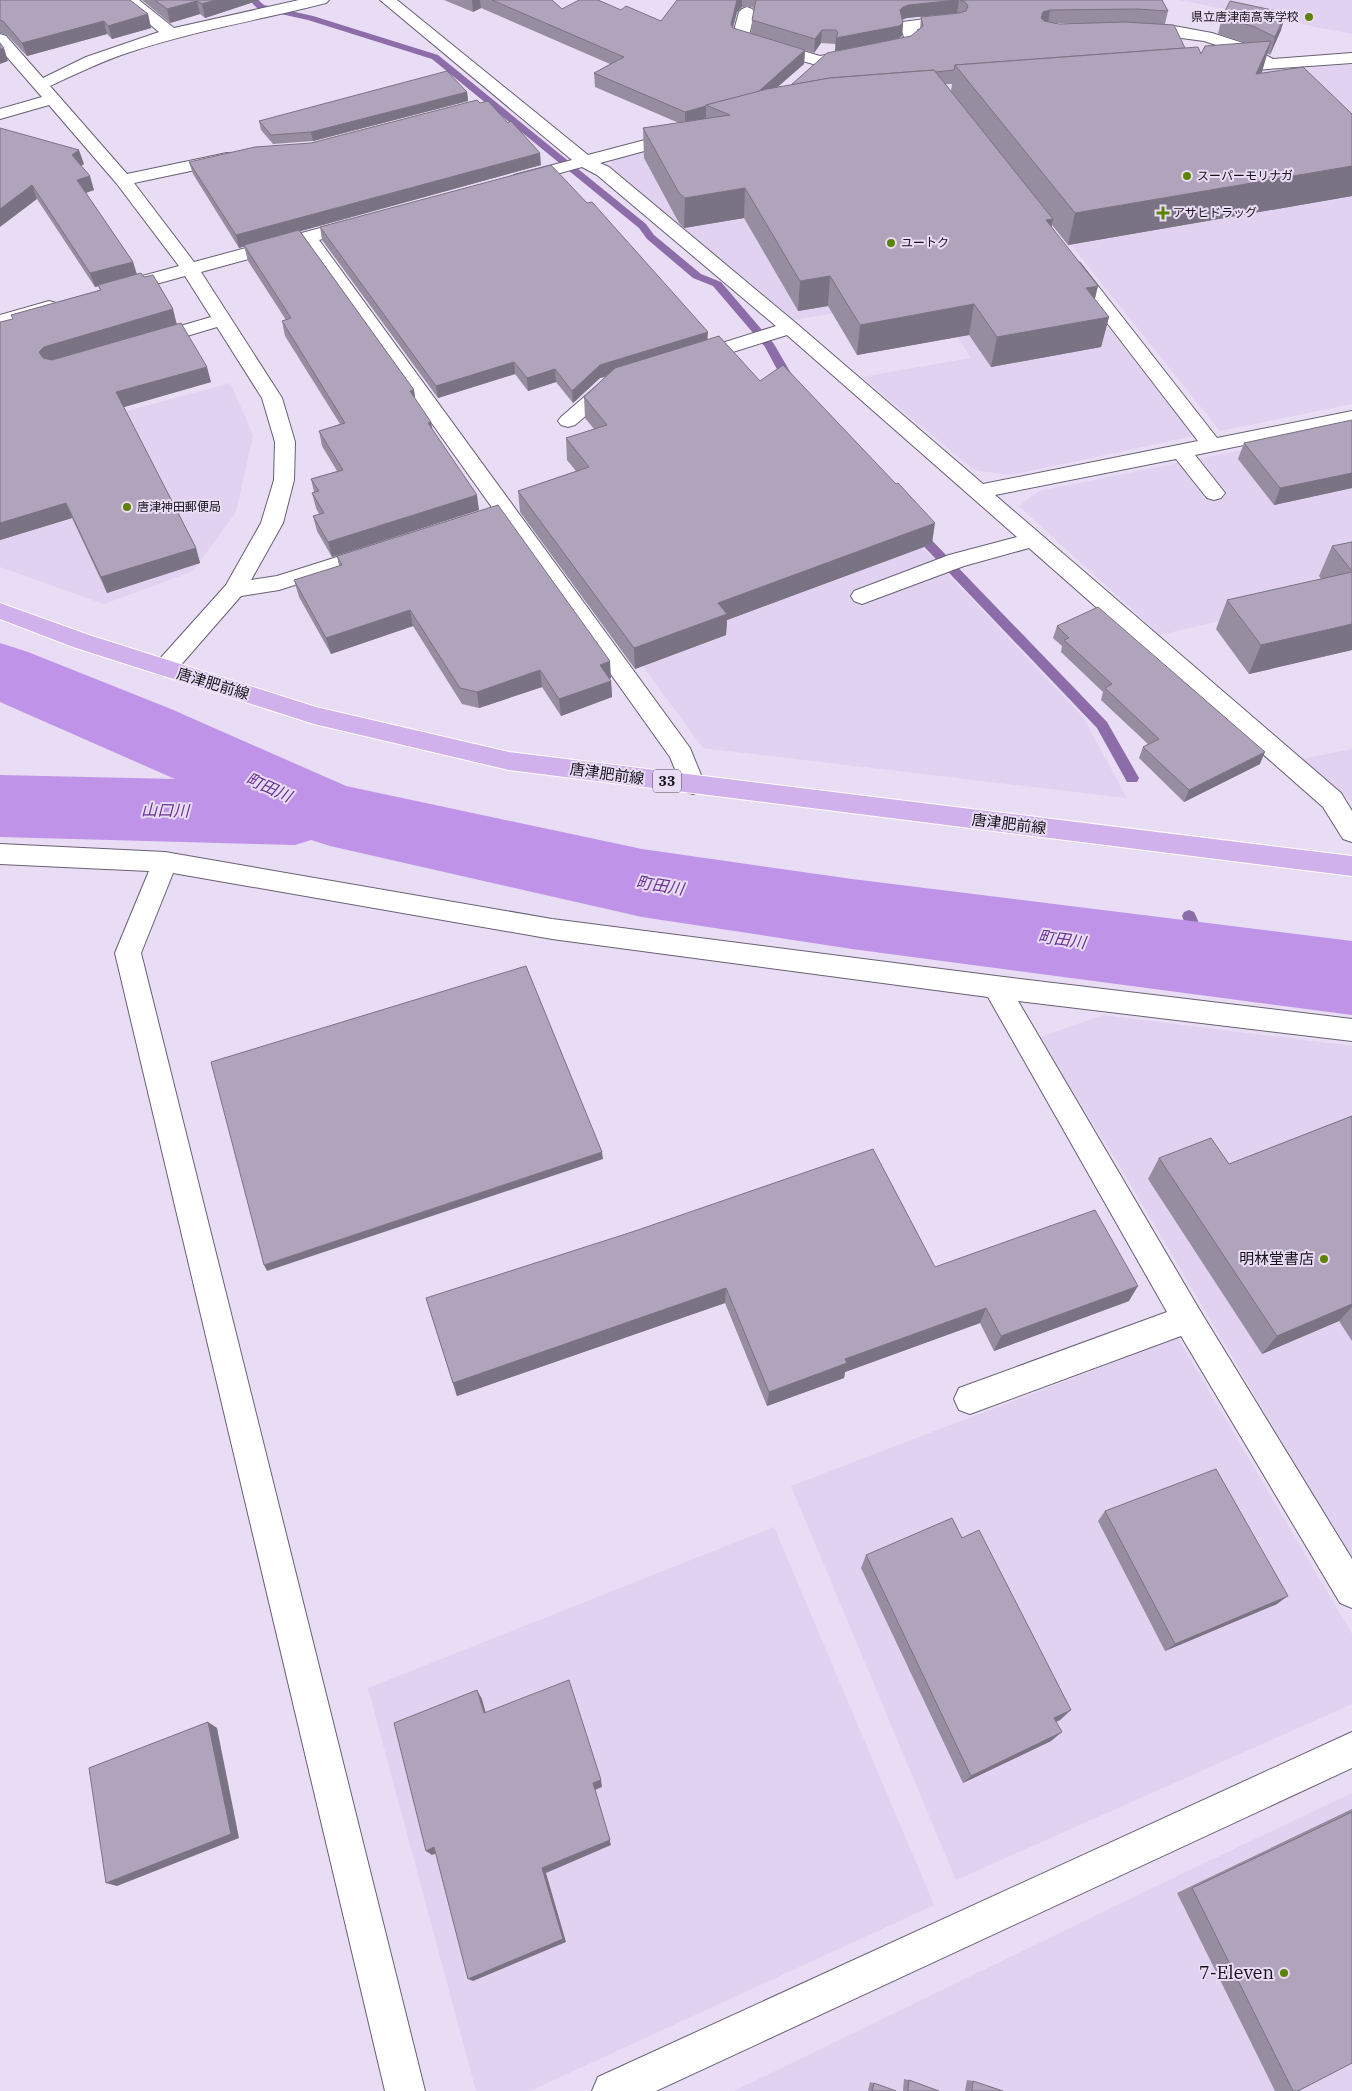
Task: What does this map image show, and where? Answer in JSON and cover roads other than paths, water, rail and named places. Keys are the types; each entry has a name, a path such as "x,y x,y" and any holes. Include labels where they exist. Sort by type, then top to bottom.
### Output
{"main road":[{"name":"唐津肥前線","path":"0,611 81,641 314,715 509,761 1352,866"}],"street":[{"path":"129,0 170,34"},
{"path":"0,114 46,92 92,60 170,34 321,0"},
{"path":"388,0 585,162 603,171 783,330 979,492 1332,800 1352,832"},
{"path":"747,12 740,38 820,60 903,45 912,38 908,25 957,20"},
{"path":"1122,29 1196,34 1229,42 1249,50 1269,63"},
{"path":"0,39 123,180 190,269 272,398 285,442 284,480 272,523 234,590 164,668"},
{"path":"806,74 820,60 828,44"},
{"path":"1212,68 1352,58"},
{"path":"489,103 507,98"},
{"path":"504,184 697,130"},
{"path":"123,180 248,154"},
{"path":"104,292 374,219"},
{"path":"308,237 497,514 681,754 693,785"},
{"path":"1061,251 1212,445"},
{"path":"0,321 66,303"},
{"path":"130,347 222,320"},
{"path":"675,363 783,330"},
{"path":"568,421 608,384 627,378"},
{"path":"979,492 1352,417"},
{"path":"1181,452 1214,493"},
{"path":"862,596 948,564 1034,540"},
{"path":"234,590 279,583 392,547"},
{"path":"0,854 165,862 552,929 996,987 1352,1030"},
{"path":"165,862 128,953 405,2091"},
{"path":"996,987 1188,1319 1352,1591"},
{"path":"970,1399 1188,1319"},
{"path":"612,2091 1352,1750"}],"waterway":[{"path":"253,0 261,7 310,18 435,57 643,226 650,237 697,276 717,284 770,346 787,375 790,384"},
{"path":"916,531 1102,725 1132,778"},
{"name":"町田川","path":"0,671 143,730 330,814 642,883 852,914 1352,978"},
{"name":"山口川","path":"0,806 295,813"},
{"path":"1189,916 1207,960"}],"place":[{"name":"県立唐津南高等学校","path":"1309,17"},
{"name":"スーパーモリナガ","path":"1187,176"},
{"name":"アサヒドラッグ","path":"1163,213"},
{"name":"ユートク","path":"891,243"},
{"name":"唐津神田郵便局","path":"127,507"},
{"name":"明林堂書店","path":"1324,1259"},
{"name":"7-Eleven","path":"1284,1973"}]}
